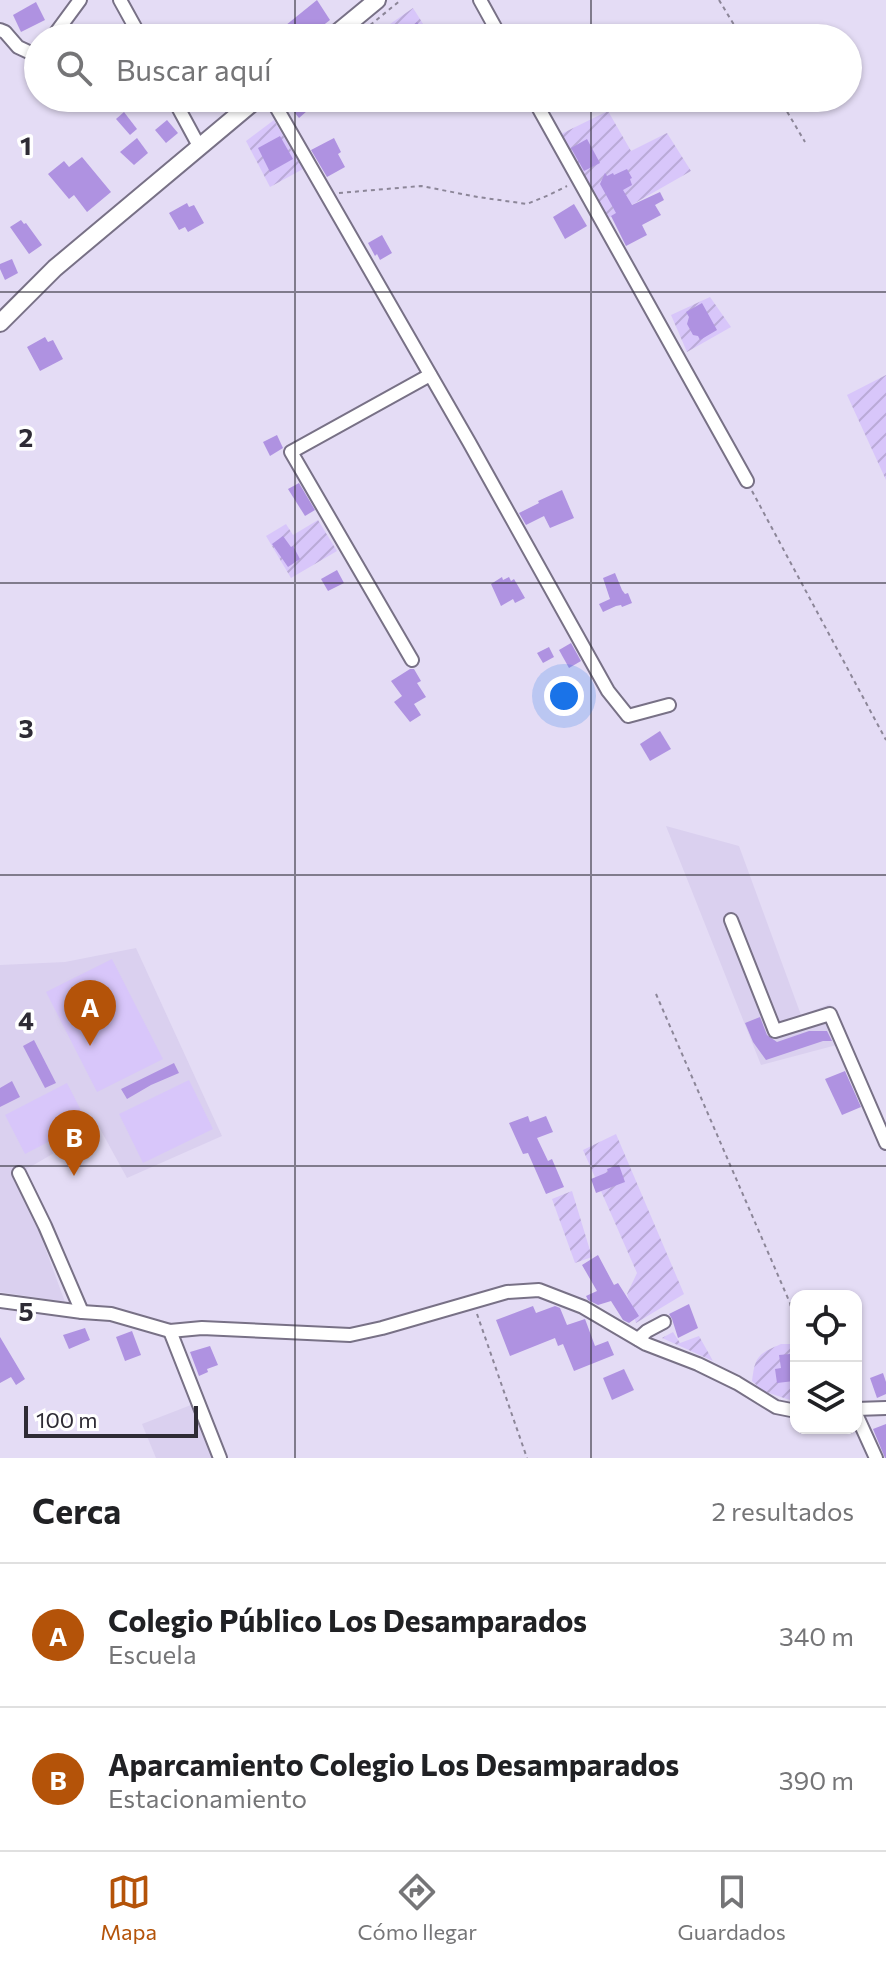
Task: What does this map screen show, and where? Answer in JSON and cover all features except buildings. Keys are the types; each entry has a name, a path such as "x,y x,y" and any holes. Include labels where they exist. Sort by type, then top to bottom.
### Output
{"main road":[{"path":"348,24 377,0"},
{"path":"0,323 55,268 241,112"}],"street":[{"path":"62,24 80,0"},
{"path":"120,0 133,24"},
{"path":"480,0 493,24"},
{"path":"0,30 24,50"},
{"path":"181,112 199,146"},
{"path":"279,112 608,691 628,716 669,705"},
{"path":"541,112 747,481"},
{"path":"412,660 291,452 430,375"},
{"path":"731,920 775,1031 830,1014 881,1118 886,1143"},
{"path":"19,1173 82,1312"},
{"path":"0,1301 111,1314 170,1331 202,1328 350,1335 507,1292 539,1290 583,1307 638,1339 737,1383 776,1407 790,1410"},
{"path":"638,1339 664,1322"},
{"path":"170,1331 220,1458"},
{"path":"862,1410 886,1408"},
{"path":"862,1425 876,1458"}],"path":[{"path":"371,24 401,0"},
{"path":"719,0 734,24"},
{"path":"787,112 805,142"},
{"path":"326,194 421,186 527,204 578,180"},
{"path":"747,481 886,740"},
{"path":"656,994 790,1303"},
{"path":"473,1302 527,1458"}],"shaded area":[{"path":"413,8 423,24 390,24"},
{"path":"609,112 631,151 667,133 691,171 607,219 561,134"},
{"path":"274,120 303,169 270,187 246,141"},
{"path":"710,297 731,327 687,352 671,315"},
{"path":"886,375 886,480 847,395"},
{"path":"318,520 337,551 291,578 266,536 286,524 293,535"},
{"path":"666,826 739,846 801,1015 830,1004 848,1042 761,1065"},
{"path":"136,948 222,1136 127,1178 99,1127 18,1174 65,1302 0,1292 0,965 65,962"},
{"path":"112,959 163,1059 97,1092 46,992"},
{"path":"189,1080 213,1129 143,1163 119,1114"},
{"path":"67,1083 87,1122 25,1154 5,1115"},
{"path":"616,1134 684,1294 636,1323 627,1294 637,1273 583,1150"},
{"path":"572,1191 592,1257 575,1263 552,1199"},
{"path":"673,1332 680,1343 699,1336 713,1361 662,1338"},
{"path":"790,1344 790,1400 763,1391 752,1381 759,1357 767,1350"},
{"path":"191,1405 212,1458 156,1458 142,1424"}],"place":[{"name":"Colegio Público Los Desamparados","path":"90,1046"},
{"name":"Aparcamiento Colegio Los Desamparados","path":"74,1176"}]}
